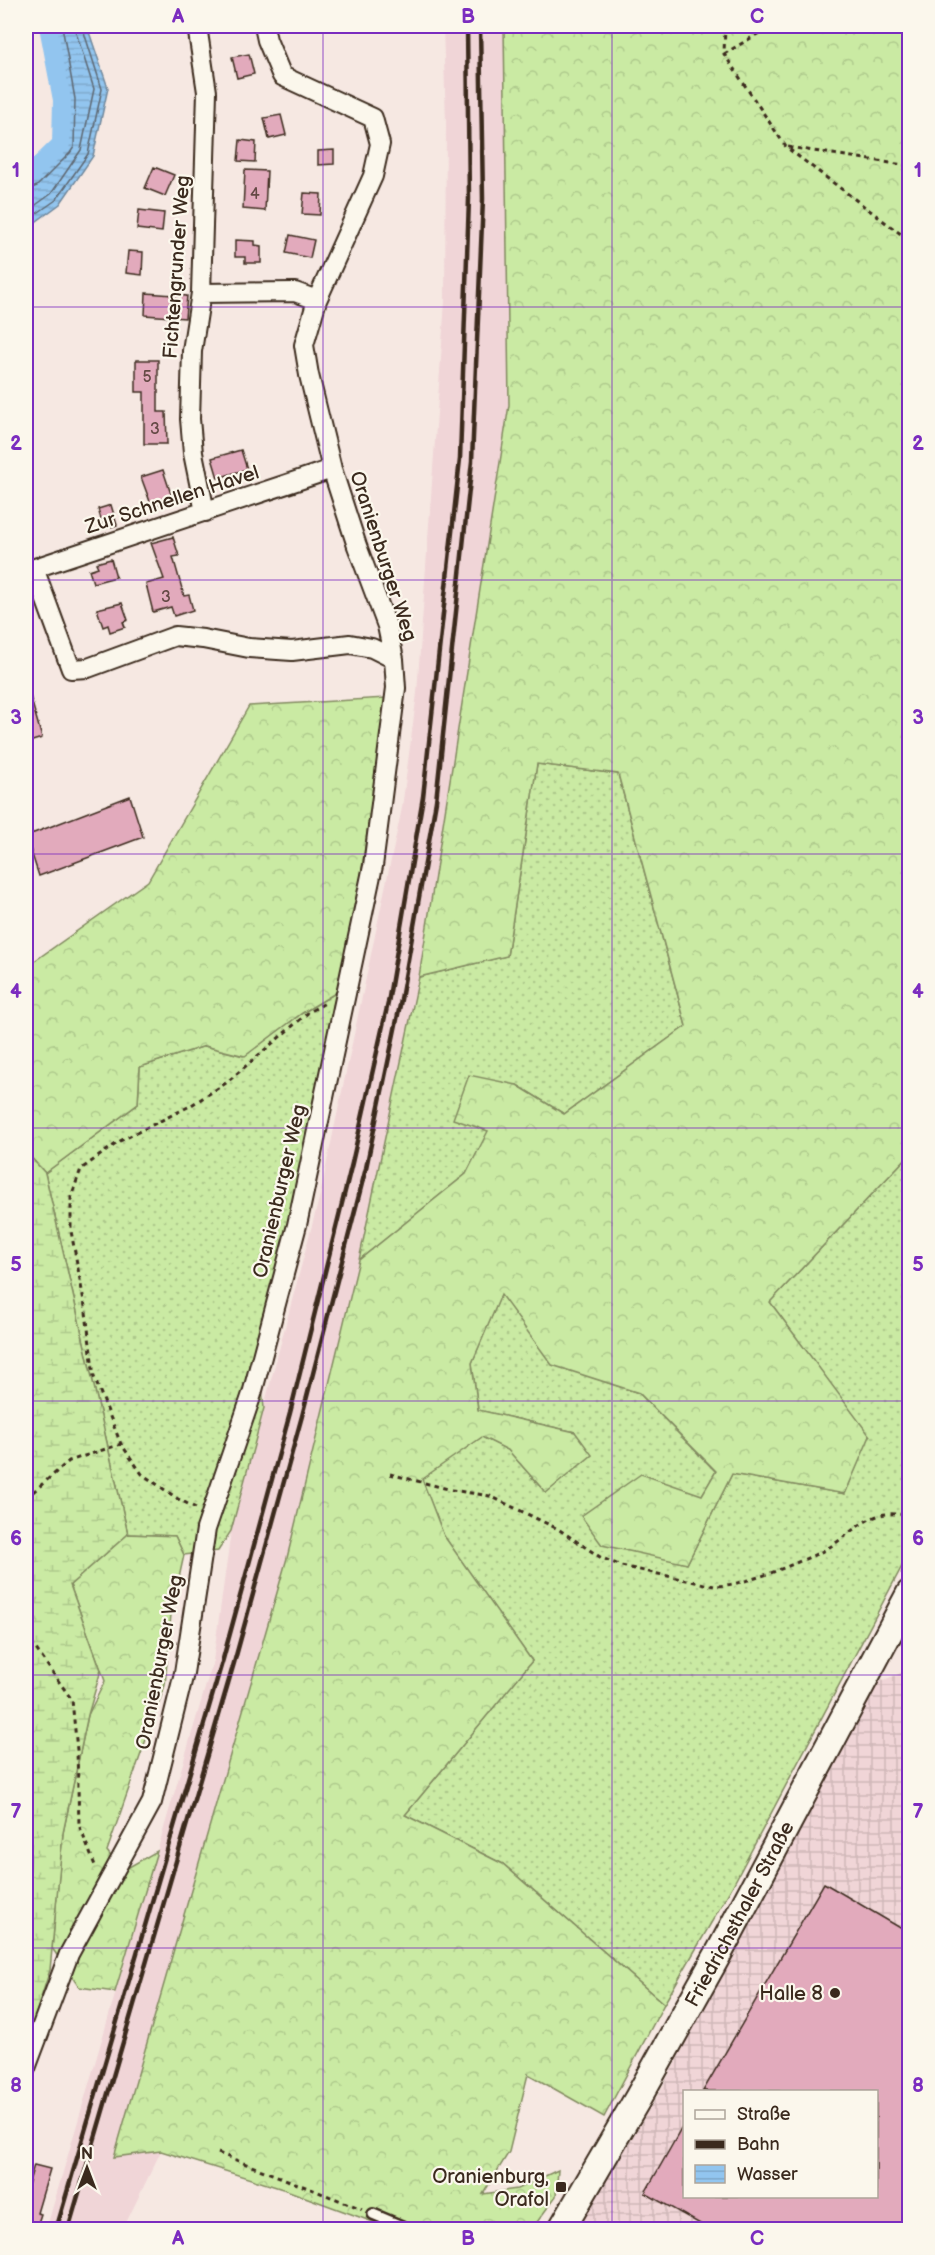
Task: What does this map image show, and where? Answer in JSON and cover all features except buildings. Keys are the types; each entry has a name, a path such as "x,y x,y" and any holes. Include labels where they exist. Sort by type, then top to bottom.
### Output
{"street":[{"name":"Fichtengrunder Weg","path":"197,26 207,92 201,293 192,351 190,419 193,453 205,512"},
{"name":"Oranienburger Weg","path":"26,2068 69,1954 152,1802 184,1673 206,1529 252,1394 297,1225 373,866 396,688 394,659 387,626 357,546 333,469 309,375 304,345 317,300 373,176 380,144 373,118 282,76 267,40 264,26"},
{"path":"201,293 295,292 317,300"},
{"name":"Zur Schnellen Havel","path":"30,570 333,469"},
{"path":"30,570 71,669 88,668 175,636 249,648 292,651 350,644 372,648 394,659"},
{"name":"Friedrichsthaler Straße","path":"561,2229 638,2098 721,1949 907,1601"}],"lane":[{"path":"373,2214 411,2229"}],"path":[{"path":"725,26 724,54 786,147 909,241"},
{"path":"724,54 771,26"},
{"path":"786,147 909,165"},
{"path":"211,1515 178,1499 142,1474 121,1444 94,1377 86,1312 71,1231 71,1197 81,1168 120,1141 190,1106 226,1083 309,1012 346,991"},
{"path":"26,1498 69,1461 121,1444"},
{"path":"390,1474 452,1490 490,1496 558,1529 600,1557 621,1566 714,1586 729,1586 754,1579 824,1550 865,1522 886,1514 909,1515"},
{"path":"26,1624 33,1645 72,1700 77,1750 79,1825 104,1889"},
{"path":"218,2153 373,2214"}],"shaded area":[{"path":"443,26 504,26 509,405 419,977 359,1260 287,1558 114,2157 161,2151 123,2229 46,2230 213,1661 231,1531 320,1195 402,808 417,693 445,301 446,123"},
{"path":"909,1670 909,2229 577,2230 662,2088 876,1683"}],"green space":[{"path":"504,26 909,26 909,1155 770,1302 870,1436 845,1494 732,1474 687,1564 602,1545 581,1516 641,1474 702,1495 716,1471 639,1393 552,1365 501,1295 472,1363 478,1410 575,1432 592,1455 546,1493 508,1450 482,1437 422,1479 444,1536 532,1661 405,1815 503,1864 664,2004 604,2117 528,2074 509,2152 483,2194 517,2189 558,2170 556,2196 532,2229 392,2229 286,2190 161,2151 114,2157 287,1558 359,1260 466,1174 488,1131 453,1119 469,1075 517,1085 564,1114 686,1026 618,774 537,764 507,956 419,977 509,405"},
{"path":"386,698 347,986 302,1013 245,1056 205,1046 140,1067 138,1104 45,1173 26,1152 26,967 148,881 249,706"},
{"path":"537,764 618,774 686,1026 564,1114 517,1085 466,1174 359,1260 419,977 507,956"},
{"path":"347,986 258,1350 264,1408 231,1531 218,1551 184,1555 175,1536 128,1534 45,1173 138,1104 140,1067 205,1046 243,1056 301,1014"},
{"path":"26,1152 45,1173 128,1534 70,1585 101,1670 88,1715 63,1833 50,1970 26,2044 26,1948 31,1835 26,1798"},
{"path":"909,1155 909,1553 732,1887 664,2004 503,1864 405,1815 532,1661 444,1536 421,1478 482,1437 508,1450 546,1493 575,1432 478,1410 472,1363 501,1294 552,1364 639,1393 716,1472 702,1495 675,1561 687,1564 732,1474 845,1494 869,1436 770,1302"},
{"path":"128,1534 175,1536 184,1555 171,1614 165,1685 107,1851 122,1871 157,1851 115,1992 79,1987 52,1948 63,1833 88,1715 105,1681 70,1585"}],"water":[{"path":"48,26 87,26 108,88 93,156 60,204 26,229 26,178 61,144 62,100"},
{"path":"26,1798 31,1835 26,1948"}],"waterway":[{"path":"26,178 61,144 62,100 48,26"}],"railway":[{"path":"56,2230 223,1659 290,1413 352,1163 388,1003 423,797 460,459 469,199 467,26"},
{"path":"68,2230 234,1663 302,1416 366,1168 400,1005 436,801 472,461 483,199 480,26"}],"place":[{"name":"Halle 8","path":"835,1993"},
{"name":"Oranienburg, Orafol","path":"561,2187"}]}
